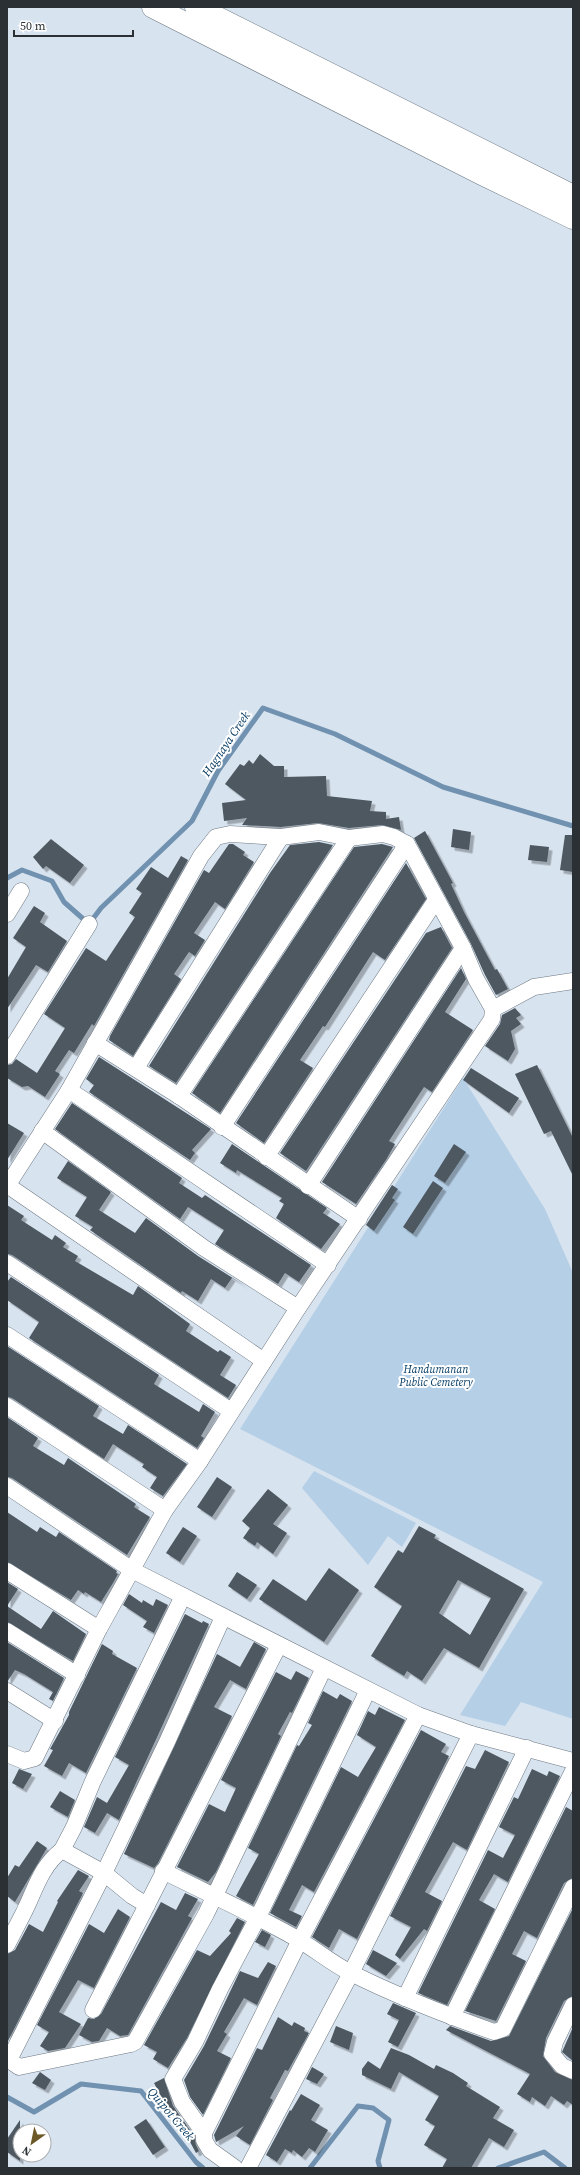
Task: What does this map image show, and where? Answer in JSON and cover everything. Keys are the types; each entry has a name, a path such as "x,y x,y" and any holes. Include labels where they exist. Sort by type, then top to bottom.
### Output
{"highway":[{"path":"153,7 482,174 573,218"},
{"path":"196,7 573,196"}],"street":[{"path":"7,1754 24,1761 35,1758 55,1721 99,1629 165,1510 200,1461 298,1308 492,1019 493,1009 476,979 464,948 436,900 407,844 394,837 383,834 349,838 319,832 282,837 230,834 216,837 201,856 69,1090 7,1185 264,1361"},
{"path":"136,1068 282,837"},
{"path":"179,1096 349,838"},
{"path":"222,1127 407,844"},
{"path":"7,914 21,891"},
{"path":"266,1157 436,900"},
{"path":"7,1056 89,924"},
{"path":"308,1186 464,948"},
{"path":"493,1009 534,987 573,981"},
{"path":"95,1043 179,1096 308,1186 359,1219"},
{"path":"69,1090 328,1265"},
{"path":"42,1131 204,1248 298,1308"},
{"path":"7,1263 231,1411"},
{"path":"7,1335 200,1461"},
{"path":"7,1406 165,1510"},
{"path":"7,1486 132,1570 418,1715 471,1734 573,1761"},
{"path":"7,1571 99,1629"},
{"path":"7,1945 24,1914 42,1871 53,1857 62,1850 74,1827 93,1781 183,1596"},
{"path":"223,1617 164,1748 104,1873 8,2059 19,2067 135,2042 206,1914 324,1668"},
{"path":"7,1631 77,1675"},
{"path":"93,2010 279,1645"},
{"path":"204,2133 182,2102 173,2080 195,2042 220,1989 258,1917 368,1690"},
{"path":"7,1691 55,1721"},
{"path":"235,2168 210,2150 204,2140 204,2133 300,1940 418,1715"},
{"path":"248,2168 352,1974 471,1734"},
{"path":"404,1998 527,1748"},
{"path":"452,2017 573,1770"},
{"path":"62,1850 104,1873 132,1896 147,1905"},
{"path":"164,1871 215,1895 300,1940 308,1948 352,1974 404,1998 494,2032 503,2028 573,1887"},
{"path":"573,2005 555,2042 552,2054 562,2066 573,2071"}],"green space":[{"name":"Handumanan Public Cemetery","path":"463,1078 545,1209 573,1273 573,1719 521,1702 505,1726 460,1715 543,1582 240,1429"},
{"path":"314,1471 416,1523 402,1547 388,1536 368,1565 302,1488"}],"building":[{"path":"260,754 274,766 284,766 284,777 326,776 327,796 372,801 370,811 386,812 386,819 399,817 401,830 382,825 349,828 318,823 281,827 242,825 247,818 224,821 222,803 246,800 225,784 240,764 244,766 249,760 253,764"},
{"path":"453,829 471,832 469,850 451,847"},
{"path":"425,831 453,883 451,884 464,912 495,970 497,969 508,989 496,995 471,944 414,838"},
{"path":"565,835 573,835 573,872 560,870"},
{"path":"51,839 84,865 70,883 46,866 43,869 33,857"},
{"path":"319,842 333,845 176,1083 149,1066 270,873 290,845"},
{"path":"229,844 233,844 245,852 243,855 254,862 225,909 215,902 194,933 205,940 195,956 189,952 174,974 181,979 133,1056 109,1040 110,1036 204,870 209,873"},
{"path":"382,844 393,847 220,1113 192,1093 354,847"},
{"path":"530,845 549,847 547,862 528,860"},
{"path":"181,856 188,860 94,1026 92,1024 74,1053 69,1050 55,1071 60,1074 45,1097 28,1086 22,1087 7,1078 7,1065 12,1064 16,1059 37,1073 65,1028 44,1014 86,948 106,961 135,917 129,913 142,893 136,889 151,867 168,878"},
{"path":"406,863 426,899 385,960 373,952 325,1027 323,1026 300,1060 313,1068 264,1143 236,1123"},
{"path":"34,906 45,913 40,922 67,941 48,972 36,965 7,1009 7,979 26,947 13,938"},
{"path":"441,927 452,948 306,1171 280,1153 426,933"},
{"path":"461,968 466,979 445,1012 473,1030 432,1092 424,1087 389,1141 395,1144 386,1160 356,1204 322,1182"},
{"path":"515,1008 521,1015 516,1018 521,1024 511,1031 515,1049 508,1061 485,1046 500,1024 502,1015"},
{"path":"99,1057 211,1129 192,1150 195,1153 190,1160 89,1092 94,1085 86,1079"},
{"path":"537,1065 573,1138 573,1176 551,1131 544,1134 515,1074"},
{"path":"471,1068 519,1098 509,1113 463,1080"},
{"path":"72,1103 182,1178 179,1183 202,1198 205,1195 311,1265 299,1282 285,1273 278,1284 215,1244 224,1230 188,1207 180,1219 55,1129"},
{"path":"7,1123 24,1133 7,1160"},
{"path":"232,1144 327,1208 323,1213 340,1224 321,1249 276,1218 284,1204 279,1201 282,1198 237,1170 236,1173 220,1163"},
{"path":"454,1144 466,1152 445,1183 434,1176"},
{"path":"68,1161 111,1192 99,1210 135,1233 146,1218 198,1256 247,1287 232,1278 225,1288 211,1279 198,1301 182,1291 181,1293 90,1230 93,1227 75,1216 87,1197 57,1178"},
{"path":"433,1181 443,1188 413,1234 403,1227"},
{"path":"392,1185 398,1189 392,1198 395,1200 374,1231 366,1225"},
{"path":"7,1205 24,1216 21,1220 52,1240 55,1235 66,1243 63,1247 78,1256 75,1261 133,1295 138,1286 190,1324 186,1331 218,1352 220,1350 231,1357 220,1375 236,1385 228,1398 12,1255 7,1254"},
{"path":"11,1277 159,1375 154,1384 199,1412 203,1404 215,1412 201,1436 204,1438 197,1448 29,1338 39,1322 7,1300 7,1282"},
{"path":"7,1346 99,1406 93,1416 123,1434 128,1425 187,1464 163,1496 150,1488 157,1477 142,1467 144,1464 113,1444 104,1459 12,1398 7,1397"},
{"path":"7,1417 38,1438 33,1446 64,1465 68,1458 136,1504 134,1507 150,1517 127,1555 12,1478 7,1477"},
{"path":"217,1477 232,1487 212,1517 197,1507"},
{"path":"268,1489 288,1505 273,1524 287,1533 273,1554 257,1542 255,1546 243,1538 250,1528 242,1521"},
{"path":"7,1512 37,1532 40,1527 56,1537 59,1532 117,1571 116,1573 118,1574 101,1602 85,1592 84,1594 78,1590 71,1600 7,1562"},
{"path":"419,1526 436,1535 434,1538 524,1589 479,1668 444,1648 422,1681 407,1671 404,1676 371,1656 402,1606 374,1587 398,1550 403,1553","holes":["458,1580 491,1598 470,1635 439,1613"]},
{"path":"183,1527 197,1536 180,1562 166,1553"},
{"path":"329,1568 359,1590 324,1642 259,1599 273,1579 306,1601"},
{"path":"237,1572 257,1585 247,1599 228,1586"},
{"path":"7,1582 18,1589 7,1606"},
{"path":"129,1594 142,1603 143,1600 153,1606 156,1599 168,1605 154,1633 143,1627 147,1621 123,1605"},
{"path":"7,1606 41,1629 53,1611 86,1634 73,1661 7,1622"},
{"path":"185,1614 202,1623 203,1621 209,1624 119,1820 107,1813 95,1833 84,1827 97,1797 107,1803 129,1765 115,1757"},
{"path":"7,1642 64,1678 53,1701 49,1699 53,1692 15,1670 7,1682"},
{"path":"254,1642 266,1649 246,1689 230,1680 214,1707 232,1716 158,1863 154,1868 124,1854 217,1654 240,1667"},
{"path":"102,1644 113,1651 112,1654 137,1668 86,1773 69,1763 62,1776 44,1766 53,1750 50,1749 69,1715 69,1712"},
{"path":"296,1671 309,1678 292,1713 290,1712 278,1734 281,1736 216,1872 208,1882 177,1867 209,1804 225,1812 236,1788 221,1780 276,1672 291,1680"},
{"path":"323,1691 337,1699 340,1694 352,1701 253,1905 236,1896 259,1854 248,1848 297,1745 299,1746 312,1725 308,1723"},
{"path":"379,1707 405,1720 314,1892 302,1885 289,1910 302,1916 296,1927 270,1913 341,1767 358,1777 376,1747 357,1735 368,1711 375,1715"},
{"path":"421,1730 446,1744 441,1752 449,1756 357,1939 339,1929 329,1948 312,1937"},
{"path":"485,1750 509,1762 467,1850 453,1842 425,1892 442,1901 427,1931 424,1929 400,1959 395,1955 411,1927 390,1916 466,1766 475,1769"},
{"path":"19,1769 32,1774 23,1789 12,1783"},
{"path":"532,1769 547,1776 549,1771 560,1776 508,1882 494,1874 479,1900 495,1909 447,2005 418,1993 488,1850 503,1858 515,1835 499,1827 514,1797 518,1799"},
{"path":"60,1791 75,1800 68,1817 50,1807"},
{"path":"566,1807 573,1811 573,1878 564,1883 537,1938 524,1931 512,1954 526,1961 496,2021 465,2011"},
{"path":"37,1841 47,1848 15,1902 7,1896 7,1878 15,1865 19,1867"},
{"path":"78,1870 89,1876 79,1891 83,1893 7,2043 7,1954 15,1950 29,1924 43,1932 58,1902 57,1901"},
{"path":"185,1893 198,1899 188,1916 192,1918 128,2035 120,2036 107,2028 99,2041 92,2042 79,2035 88,2018 94,2019 101,2014 161,1902 176,1910"},
{"path":"573,1908 573,1996 564,2001 546,2038 543,2056 555,2072 573,2080 573,2105 567,2101 564,2105 551,2096 545,2106 532,2097 530,2102 517,2094 530,2074 446,2030 450,2026 491,2041 509,2036"},
{"path":"118,1909 130,1917 94,1988 78,1980 59,2012 81,2024 65,2048 48,2051 40,2046 49,2032 37,2025 89,1924 104,1933"},
{"path":"237,1918 245,1922 187,2038 168,2068 153,2059 157,2052 144,2045 197,1950 210,1956 231,1933 229,1931"},
{"path":"262,1930 271,1935 265,1947 255,1942"},
{"path":"373,1950 397,1963 386,1976 366,1964"},
{"path":"268,1962 276,1966 257,2005 244,1998 224,2032 227,2034 217,2051 231,2058 203,2115 190,2097 184,2080 204,2046 240,1971 258,1978"},
{"path":"393,2003 416,2013 398,2047 388,2042 399,2020 387,2014"},
{"path":"278,2017 292,2026 294,2022 305,2028 304,2031 309,2033 288,2071 285,2070 270,2098 273,2100 250,2145 236,2136 244,2126 216,2142 214,2135 257,2048 262,2050"},
{"path":"336,2026 353,2033 349,2050 330,2042"},
{"path":"573,2027 573,2061 562,2052"},
{"path":"391,2048 409,2055 434,2069 436,2065 453,2073 468,2083 466,2086 500,2107 493,2118 514,2130 504,2147 489,2138 471,2168 442,2168 447,2159 424,2145 435,2126 425,2120 439,2096 399,2072 391,2089 362,2075 362,2069 368,2061 380,2069"},
{"path":"312,2067 324,2074 317,2084 306,2079"},
{"path":"40,2072 51,2080 45,2090 32,2083"},
{"path":"164,2078 173,2106 194,2136 199,2151 196,2153 182,2127 181,2128 165,2107 166,2106 154,2083"},
{"path":"301,2094 320,2105 311,2120 328,2130 315,2152 309,2148 302,2157 293,2150 292,2153 285,2149 277,2162 266,2155 290,2110 291,2111"},
{"path":"146,2119 165,2147 153,2155 134,2127"},
{"path":"12,2132 12,2155 7,2152 7,2139"}],"waterway":[{"name":"Hagnaya Creek","path":"7,878 22,870 52,881 64,902 89,924 101,908 192,821 218,771 263,708 335,734 443,787 573,826"},
{"name":"Quipot Creek","path":"7,2097 34,2112 81,2084 141,2091 196,2162 203,2168"},
{"name":"Quipot Creek","path":"310,2168 358,2106 373,2108 389,2120 378,2161 380,2168"},
{"name":"Quipot Creek","path":"498,2168 544,2152 565,2168"}]}
